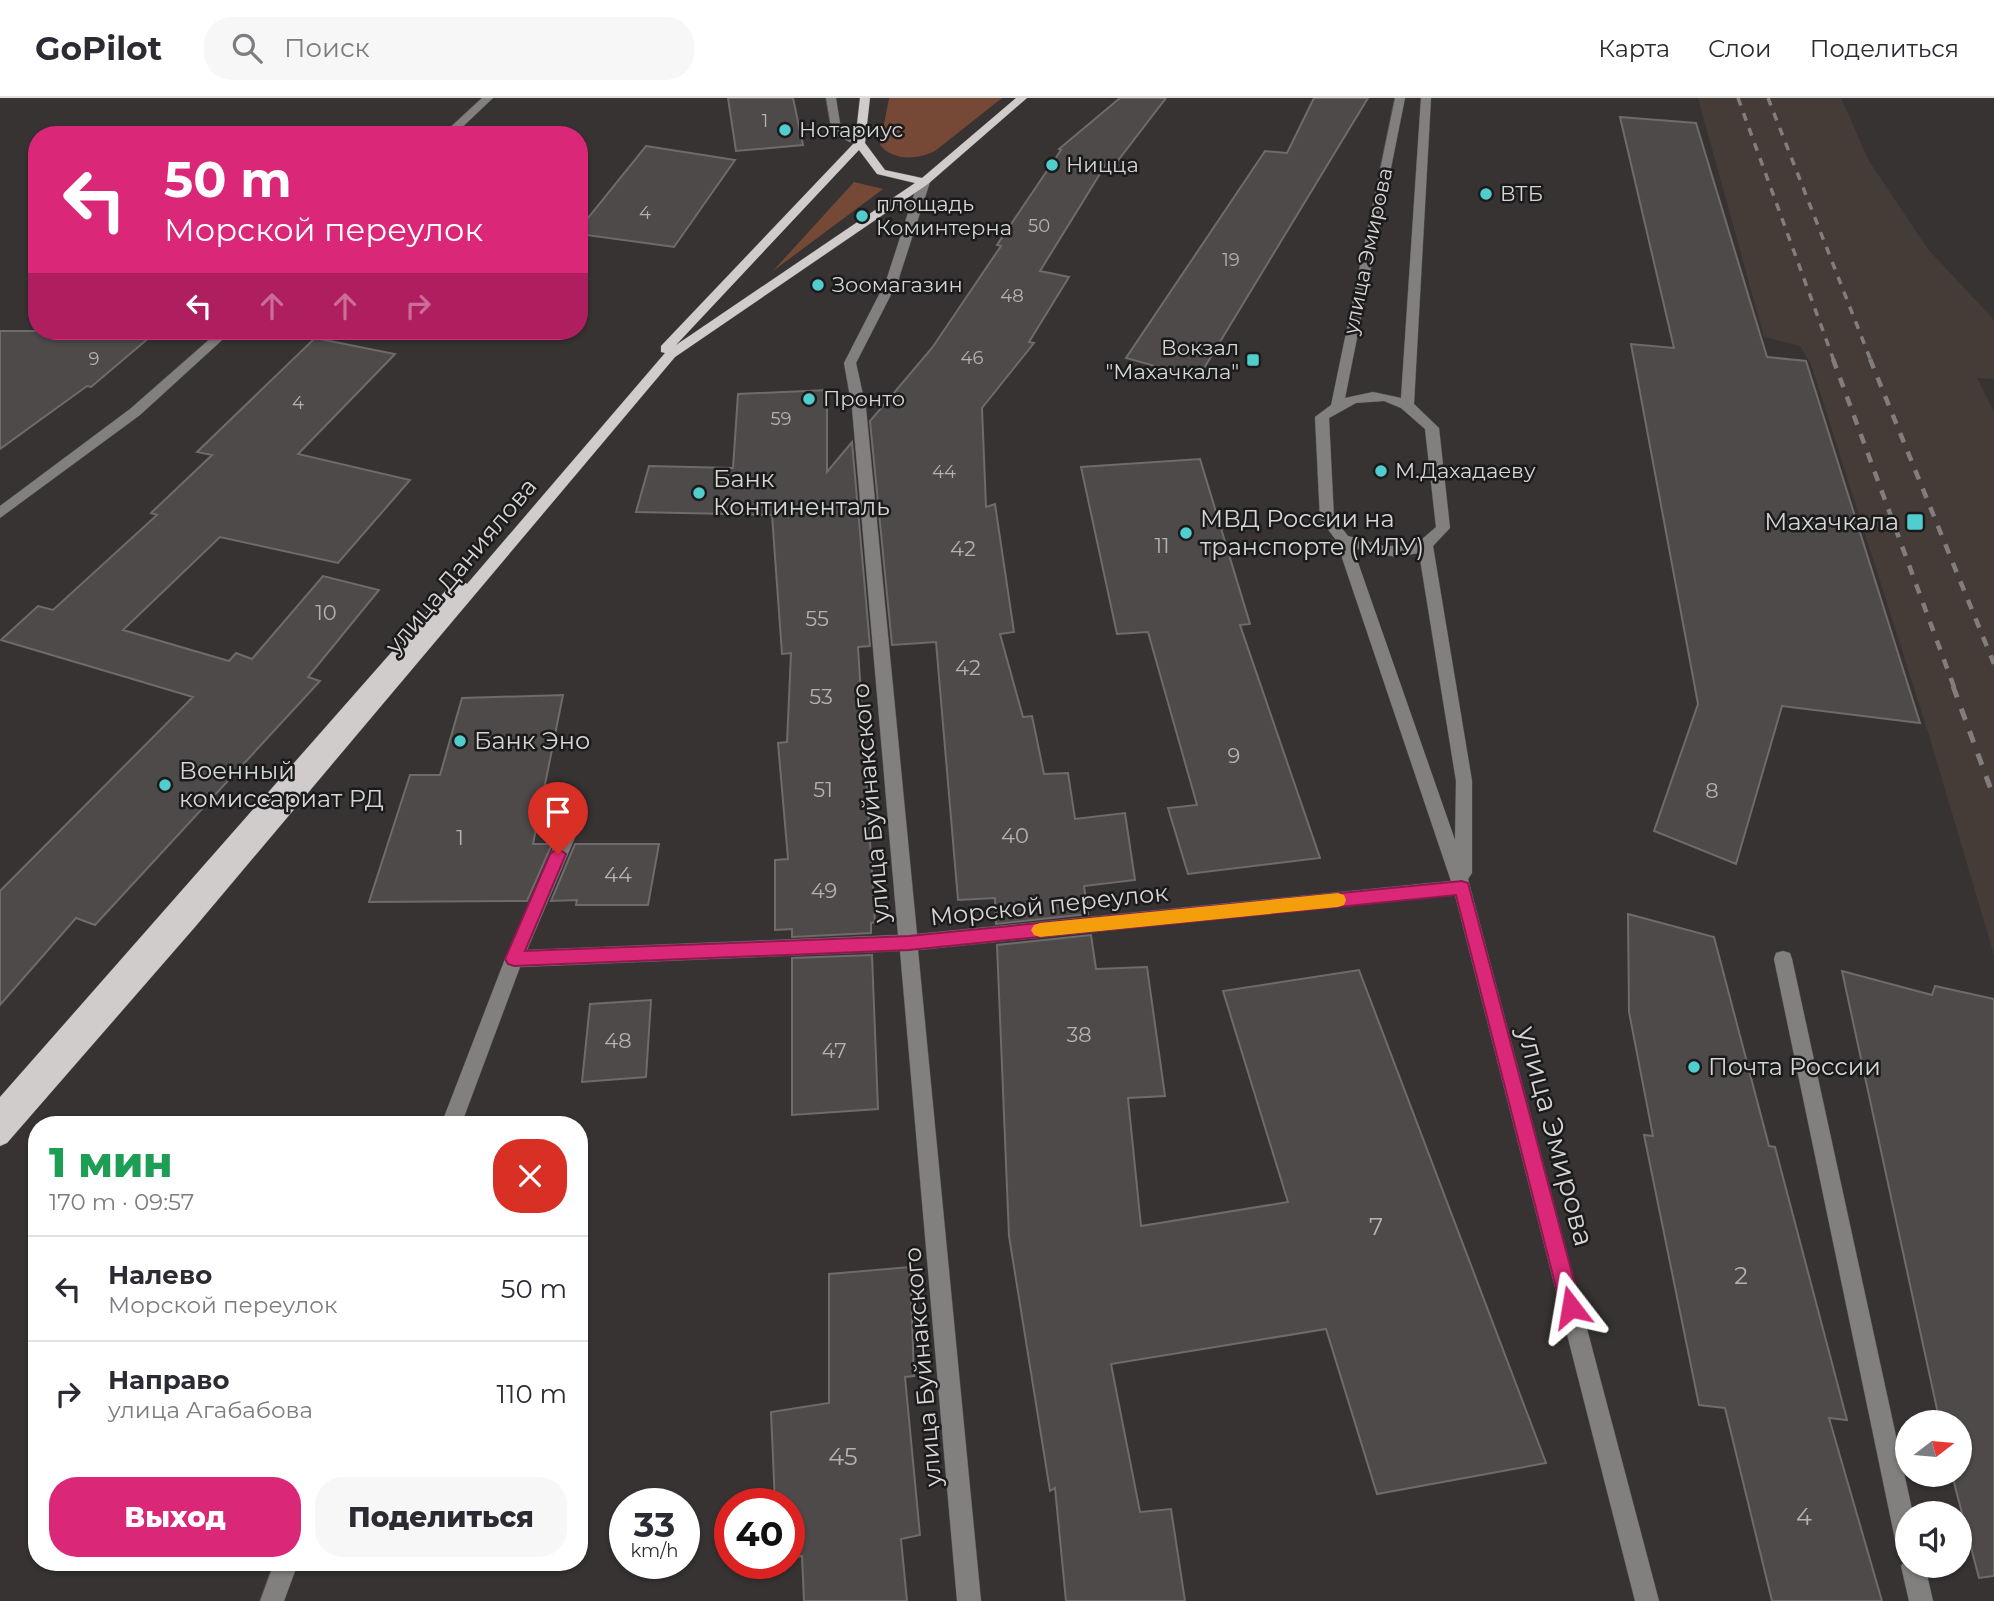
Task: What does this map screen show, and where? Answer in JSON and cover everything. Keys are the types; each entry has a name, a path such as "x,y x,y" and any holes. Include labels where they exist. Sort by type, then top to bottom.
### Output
{"main road":[{"path":"865,98 860,143 881,173 924,182"},
{"name":"улица Даниялова","path":"0,1136 189,922 671,354 924,182 1023,98"},
{"name":"улица Даниялова","path":"0,1112 662,353 860,143"}],"street":[{"path":"457,126 488,98"},
{"path":"831,98 836,131 860,143"},
{"name":"улица Эмирова","path":"1400,98 1337,404 1322,417 1327,519 1343,539 1462,887 1647,1601"},
{"name":"улица Эмирова","path":"1406,405 1426,98"},
{"name":"улица Буйнакского","path":"924,182 892,281 850,363 859,408 969,1601"},
{"path":"0,513 135,412 216,340"},
{"path":"1337,404 1361,397 1385,398 1406,405 1432,428 1443,528 1424,545 1401,551 1368,549 1343,539"},
{"name":"улица Эмирова","path":"1424,545 1464,781 1462,887"},
{"path":"454,1116 514,959 566,835"},
{"name":"Морской переулок","path":"514,959 909,943 1462,887"},
{"path":"1783,959 1899,1501"},
{"path":"272,1601 283,1571"},
{"path":"1915,1578 1920,1601"}],"shaded area":[{"path":"889,98 1002,98 935,151 906,157 892,154 880,145"},
{"path":"1698,98 1841,98 1869,161 1928,249 1994,320 1994,379 1977,378 1994,412 1994,955 1928,732 1811,364 1800,346 1764,337"},
{"path":"854,182 883,189 773,271"}],"building":[{"path":"728,98 793,98 803,145 736,151"},
{"path":"1120,98 1166,98 1116,163 1108,161 1040,271 1069,277 1029,342 1034,343 982,408 986,507 995,504 1014,632 1000,634 1023,717 1032,716 1044,774 1068,773 1075,819 1125,813 1135,880 1084,886 1088,914 996,924 995,898 958,900 936,642 892,645 870,421 932,348 1001,246 997,245 1061,150 1059,149"},
{"path":"1314,98 1368,98 1198,378 1126,358 1265,151 1287,153"},
{"name":"Махачкала","path":"1620,117 1696,123 1767,357 1806,361 1920,723 1782,706 1736,864 1654,831 1698,704 1631,344 1674,348"},
{"path":"646,146 735,160 674,247 588,235 588,218"},
{"path":"0,331 28,331 28,340 146,340 91,387 87,386 0,449"},
{"path":"313,340 395,354 298,454 410,480 338,563 220,537 123,630 229,661 236,653 252,659 323,576 379,590 308,677 320,681 95,925 76,918 0,1005 0,891 193,697 1,640 38,606 53,610 157,515 151,513 212,455 197,452"},
{"path":"827,390 827,472 852,442 870,646 858,647 875,922 871,923 871,933 792,937 792,929 775,930 775,860 788,859 778,743 787,742 791,653 782,654 772,515 636,512 649,466 733,468 738,394"},
{"path":"1200,459 1250,624 1240,625 1320,858 1188,874 1168,808 1197,805 1148,632 1117,634 1081,467"},
{"path":"563,695 533,844 552,844 527,901 369,902 410,775 440,775 462,698"},
{"path":"575,844 659,844 648,905 576,905 577,900 551,901"},
{"path":"1628,914 1714,937 1769,1146 1775,1147 1847,1420 1829,1418 1882,1601 1772,1601 1725,1408 1699,1405 1644,1135 1653,1136 1629,1012"},
{"path":"1091,935 1096,969 1147,967 1165,1096 1128,1098 1141,1226 1288,1202 1223,991 1359,970 1546,1463 1377,1494 1326,1329 1111,1364 1140,1512 1171,1509 1185,1601 1066,1601 1055,1488 1050,1491 1009,1236 997,945"},
{"path":"872,955 878,1109 792,1115 792,958"},
{"path":"1842,971 1932,995 1935,986 1994,999 1994,1576 1979,1578 1972,1551 1972,1501 1959,1501 1955,1488 1972,1488 1972,1410 1937,1410"},
{"path":"651,1000 646,1077 582,1082 590,1004"},
{"path":"910,1267 914,1376 905,1377 920,1535 901,1539 907,1601 804,1601 805,1488 774,1488 771,1412 829,1403 829,1274"}],"railway":[{"path":"1738,98 1834,361"},
{"path":"1768,98 1871,361"},
{"path":"1833,359 1954,687"},
{"path":"1870,359 1994,664"},
{"path":"1953,686 1994,798"}],"slow traffic":[{"path":"1040,930 1338,900"}],"place":[{"name":"Нотариус","path":"785,130"},
{"name":"Ницца","path":"1052,165"},
{"name":"ВТБ","path":"1486,194"},
{"name":"площадь Коминтерна","path":"862,216"},
{"name":"Зоомагазин","path":"818,285"},
{"name":"Вокзал \"Махачкала\"","path":"1253,360"},
{"name":"Пронто","path":"809,399"},
{"name":"М.Дахадаеву","path":"1381,471"},
{"name":"Банк Континенталь","path":"699,493"},
{"name":"Махачкала","path":"1915,522"},
{"name":"МВД России на транспорте (МЛУ)","path":"1186,533"},
{"name":"Банк Эно","path":"460,741"},
{"name":"Военный комиссариат РД","path":"165,785"},
{"name":"Почта России","path":"1694,1067"}],"route":[{"path":"558,854 514,959 909,943 1462,887 1571,1307"}]}
